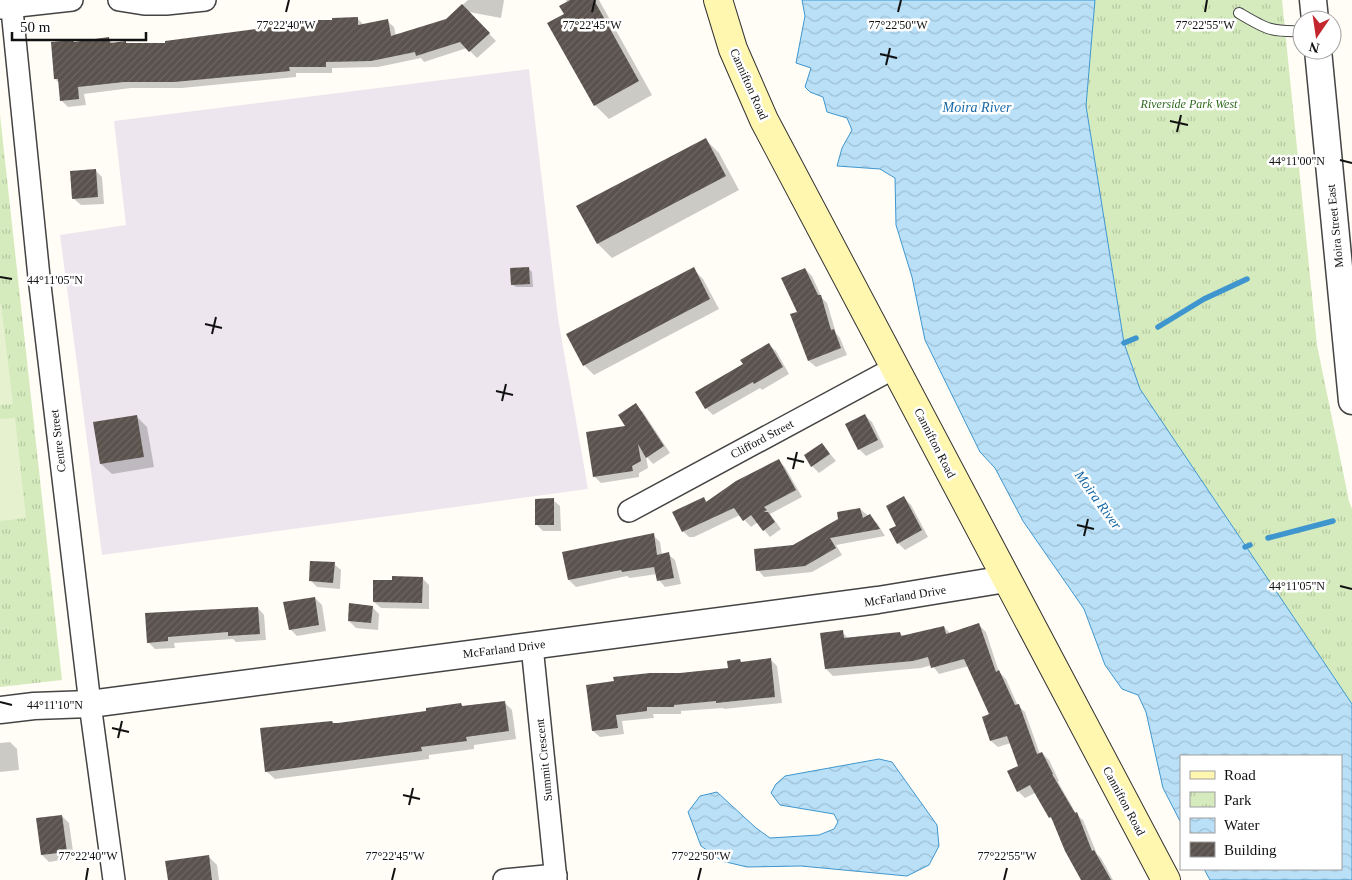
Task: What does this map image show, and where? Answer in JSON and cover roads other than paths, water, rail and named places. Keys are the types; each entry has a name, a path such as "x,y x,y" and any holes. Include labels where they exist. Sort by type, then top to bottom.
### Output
{"main road":[{"name":"Cannifton Road","path":"718,0 732,49 764,120 1166,880"}],"street":[{"path":"8,5 72,0"},
{"path":"119,0 144,4 166,4 204,0"},
{"name":"Centre Street","path":"8,5 38,277 90,704 114,880"},
{"name":"Moira Street East","path":"1319,60 1350,361 1352,401"},
{"name":"Clifford Street","path":"629,511 896,367"},
{"name":"McFarland Drive","path":"0,710 34,706 90,704 878,600 1006,579"},
{"name":"Summit Crescent","path":"504,880 556,877 532,646"}],"lane":[{"path":"1239,13 1265,29 1292,30"}],"water":[{"name":"Moira River","path":"802,0 1095,0 1086,106 1124,343 1140,389 1352,704 1352,880 1210,880 1205,870 1342,870 1342,755 1180,755 1180,821 1163,788 1146,712 1138,695 1122,689 1105,665 1084,609 1023,521 995,468 980,452 925,340 912,277 896,225 895,178 880,169 837,166 842,148 852,130 847,118 827,112 823,97 810,92 805,87 811,68 796,63 805,16"},
{"path":"879,759 892,762 937,825 939,846 929,865 907,876 801,866 747,867 722,861 701,846 688,812 700,796 717,792 756,828 770,838 819,835 834,829 838,822 834,814 780,805 771,793 776,784 785,776"}],"waterway":[{"path":"1158,327 1204,299 1247,279"},
{"path":"1124,343 1136,338"},
{"path":"1268,538 1333,521"},
{"path":"1245,547 1250,545"}],"park label":[{"name":"Riverside Park West","path":"1189,104"}]}
